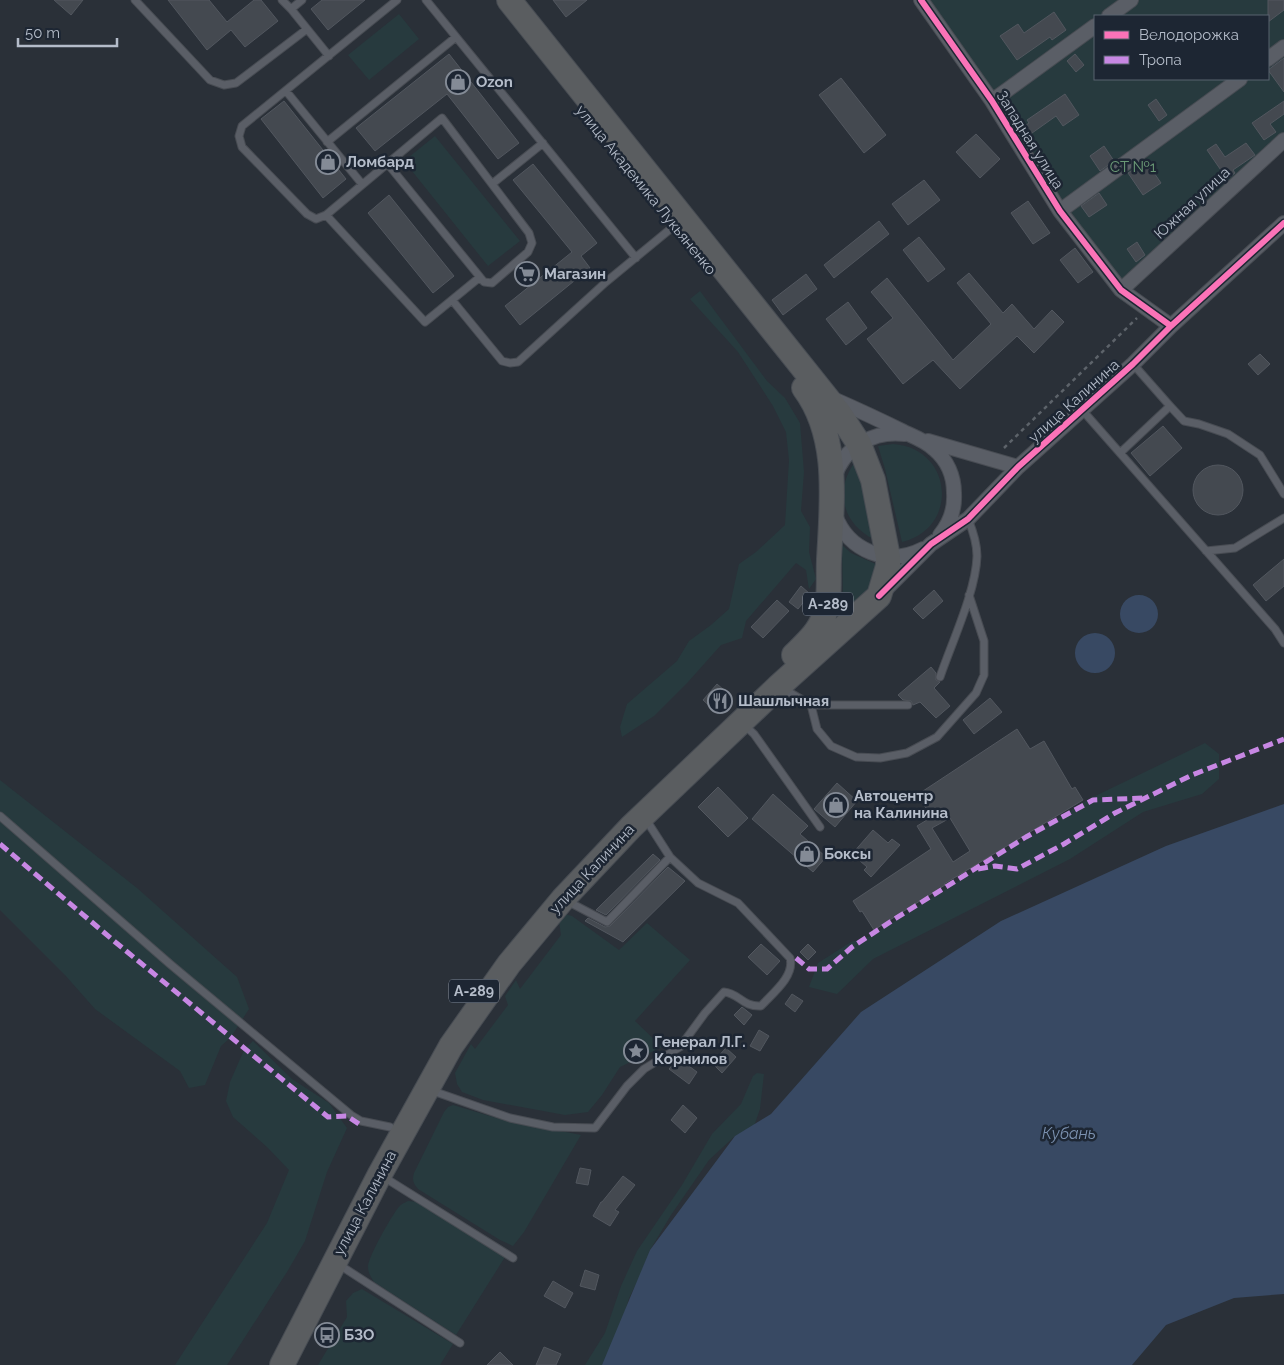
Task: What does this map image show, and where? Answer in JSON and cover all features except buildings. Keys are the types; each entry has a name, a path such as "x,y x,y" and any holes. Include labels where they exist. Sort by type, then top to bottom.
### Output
{"highway":[{"name":"улица Академика Лукьяненко","path":"492,0 674,226 803,376"},
{"name":"улица Академика Лукьяненко","path":"509,0 803,376"},
{"path":"803,376 825,395 839,413 859,444 874,480 888,557 888,566 879,596"},
{"name":"улица Калинина","path":"265,1365 322,1253 440,1039 498,956 552,890 622,818 813,637 824,618 830,598 829,561 832,498 824,427 803,376"},
{"name":"улица Калинина","path":"282,1365 380,1174 451,1046 504,971 562,899 644,815 779,686 879,596"}],"street":[{"name":"Западная улица","path":"921,0 992,101 1060,211 1121,290 1171,326"},
{"path":"1110,15 1131,0"},
{"path":"992,101 1094,27"},
{"path":"1269,58 1284,47"},
{"path":"1060,211 1239,80"},
{"name":"Южная улица","path":"1121,290 1284,140"},
{"name":"улица Калинина","path":"879,596 931,544 968,519 1018,467 1083,411 1171,326 1284,223"},
{"path":"825,395 917,438 1018,467"},
{"name":"А-289","path":"832,498 836,471 842,460 859,444 871,437 884,434 897,433 917,438 927,443 939,454 948,468 954,484 954,501 951,517 942,532 931,544"},
{"path":"832,498 838,524 849,539 870,552 888,557 911,554 931,544"}],"lane":[{"path":"135,0 210,80 224,85 236,83 307,29"},
{"path":"282,0 329,56"},
{"path":"291,9 302,0"},
{"path":"387,163 484,282 492,283 528,252 532,243 529,233 442,118 387,163 326,215 316,219 307,214 242,147 239,136 242,126 397,0"},
{"path":"426,0 636,258"},
{"path":"327,142 456,37"},
{"path":"286,91 362,184"},
{"path":"492,184 543,143"},
{"path":"326,215 424,322 480,277"},
{"path":"452,300 502,361 518,362 606,282 674,226"},
{"path":"1133,364 1184,421 1228,434 1260,455 1284,494"},
{"path":"1120,453 1170,406"},
{"path":"1083,411 1275,629 1284,643"},
{"path":"1206,551 1235,548 1284,518"},
{"path":"940,677 969,595 975,570 976,541 968,519"},
{"path":"810,706 817,729 831,746 856,757 880,758 907,753 937,737 976,693 984,675 984,641 969,595"},
{"path":"779,686 810,706 908,705"},
{"path":"741,723 754,734 820,827"},
{"path":"427,1090 510,1118 553,1127 595,1128 627,1086 644,1070 680,1047 705,1013 724,992 729,992 748,1005 761,1006 789,974 792,965 790,958 738,903 698,883 670,857 644,815"},
{"path":"0,816 170,964 352,1115 361,1121 390,1127"},
{"path":"562,899 607,922 670,857"},
{"path":"380,1174 512,1258"},
{"path":"334,1261 460,1343"}],"path":[{"path":"1004,448 1147,308"}],"green space":[{"name":"СТ №1","path":"914,0 1284,0 1284,146 1121,301 1031,179 996,117"},
{"path":"399,14 419,39 369,80 348,55"},
{"path":"435,136 520,241 488,266 404,161"},
{"path":"700,291 767,381 785,398 800,423 804,472 801,511 810,527 809,552 816,579 809,589 806,570 796,563 746,621 742,638 721,645 654,716 622,737 620,727 627,704 677,661 689,641 729,609 739,564 756,552 785,525 789,460 786,432 773,406 738,352 690,299"},
{"path":"893,444 913,449 928,459 938,473 942,489 940,506 934,521 921,534 902,542 878,446"},
{"path":"858,458 873,539 853,523 844,503 843,492 846,480 850,469"},
{"path":"842,545 851,553 878,565 867,593 845,613 843,605"},
{"path":"1205,743 1219,754 1219,779 1202,794 1143,812 1070,859 873,959 837,994 809,987 818,963 851,942 871,936 1089,799"},
{"path":"0,780 137,888 237,977 249,1009 231,1037 221,1046 205,1085 189,1088 180,1071 95,1009 65,975 0,910"},
{"path":"565,914 572,916 619,950 647,923 690,960 635,1021 662,1047 620,1067 602,1095 588,1112 565,1115 483,1100 462,1092 457,1084 455,1073 471,1044 475,1049 508,1005 505,996 516,980 520,989 561,935 559,921"},
{"path":"253,1041 292,1079 329,1103 347,1128 327,1172 305,1241 227,1365 175,1365 267,1223 289,1170 267,1147 233,1117 226,1101 230,1082 244,1050"},
{"path":"757,1073 764,1074 760,1109 753,1129 735,1136 709,1160 671,1215 650,1250 629,1298 621,1325 602,1365 585,1365 605,1333 621,1286 637,1251 682,1185 712,1134 741,1104 753,1076"},
{"path":"453,1105 500,1119 581,1135 524,1232 513,1246 500,1240 418,1189 414,1183 414,1173 444,1112"},
{"path":"408,1201 418,1202 505,1257 456,1335 374,1282 369,1273 369,1262 380,1237 398,1208"},
{"path":"362,1289 453,1344 440,1365 318,1365 347,1317 346,1301 353,1293"}],"water":[{"path":"1139,595 1153,600 1158,614 1153,628 1139,633 1125,628 1120,614 1125,600"},
{"path":"1099,633 1106,636 1112,642 1115,653 1114,661 1106,670 1099,673 1091,673 1084,670 1076,661 1075,649 1078,642 1087,634"},
{"name":"Кубань","path":"1284,804 1284,1294 1234,1298 1166,1325 1132,1365 602,1365 650,1250 735,1136 771,1114 861,1012 1001,921 1166,846"}],"marked path":[{"path":"978,869 995,866 1017,869 1064,844 1115,813 1192,775 1284,739"},
{"path":"796,958 809,969 827,969 852,947 893,920 1026,837 1093,800 1144,798"},
{"path":"0,844 114,941 328,1117 347,1116 359,1124"}],"cycle path":[{"path":"921,0 992,101 1060,211 1121,290 1171,326"},
{"path":"879,596 931,544 968,519 1018,467 1133,364 1171,326 1284,223"}],"place":[{"name":"Ozon","path":"458,82"},
{"name":"Ломбард","path":"328,162"},
{"name":"Магазин","path":"527,274"},
{"name":"Шашлычная","path":"720,701"},
{"name":"Автоцентр на Калинина","path":"836,805"},
{"name":"Боксы","path":"807,854"},
{"name":"Генерал Л.Г. Корнилов","path":"636,1051"},
{"name":"БЗО","path":"327,1335"}]}
